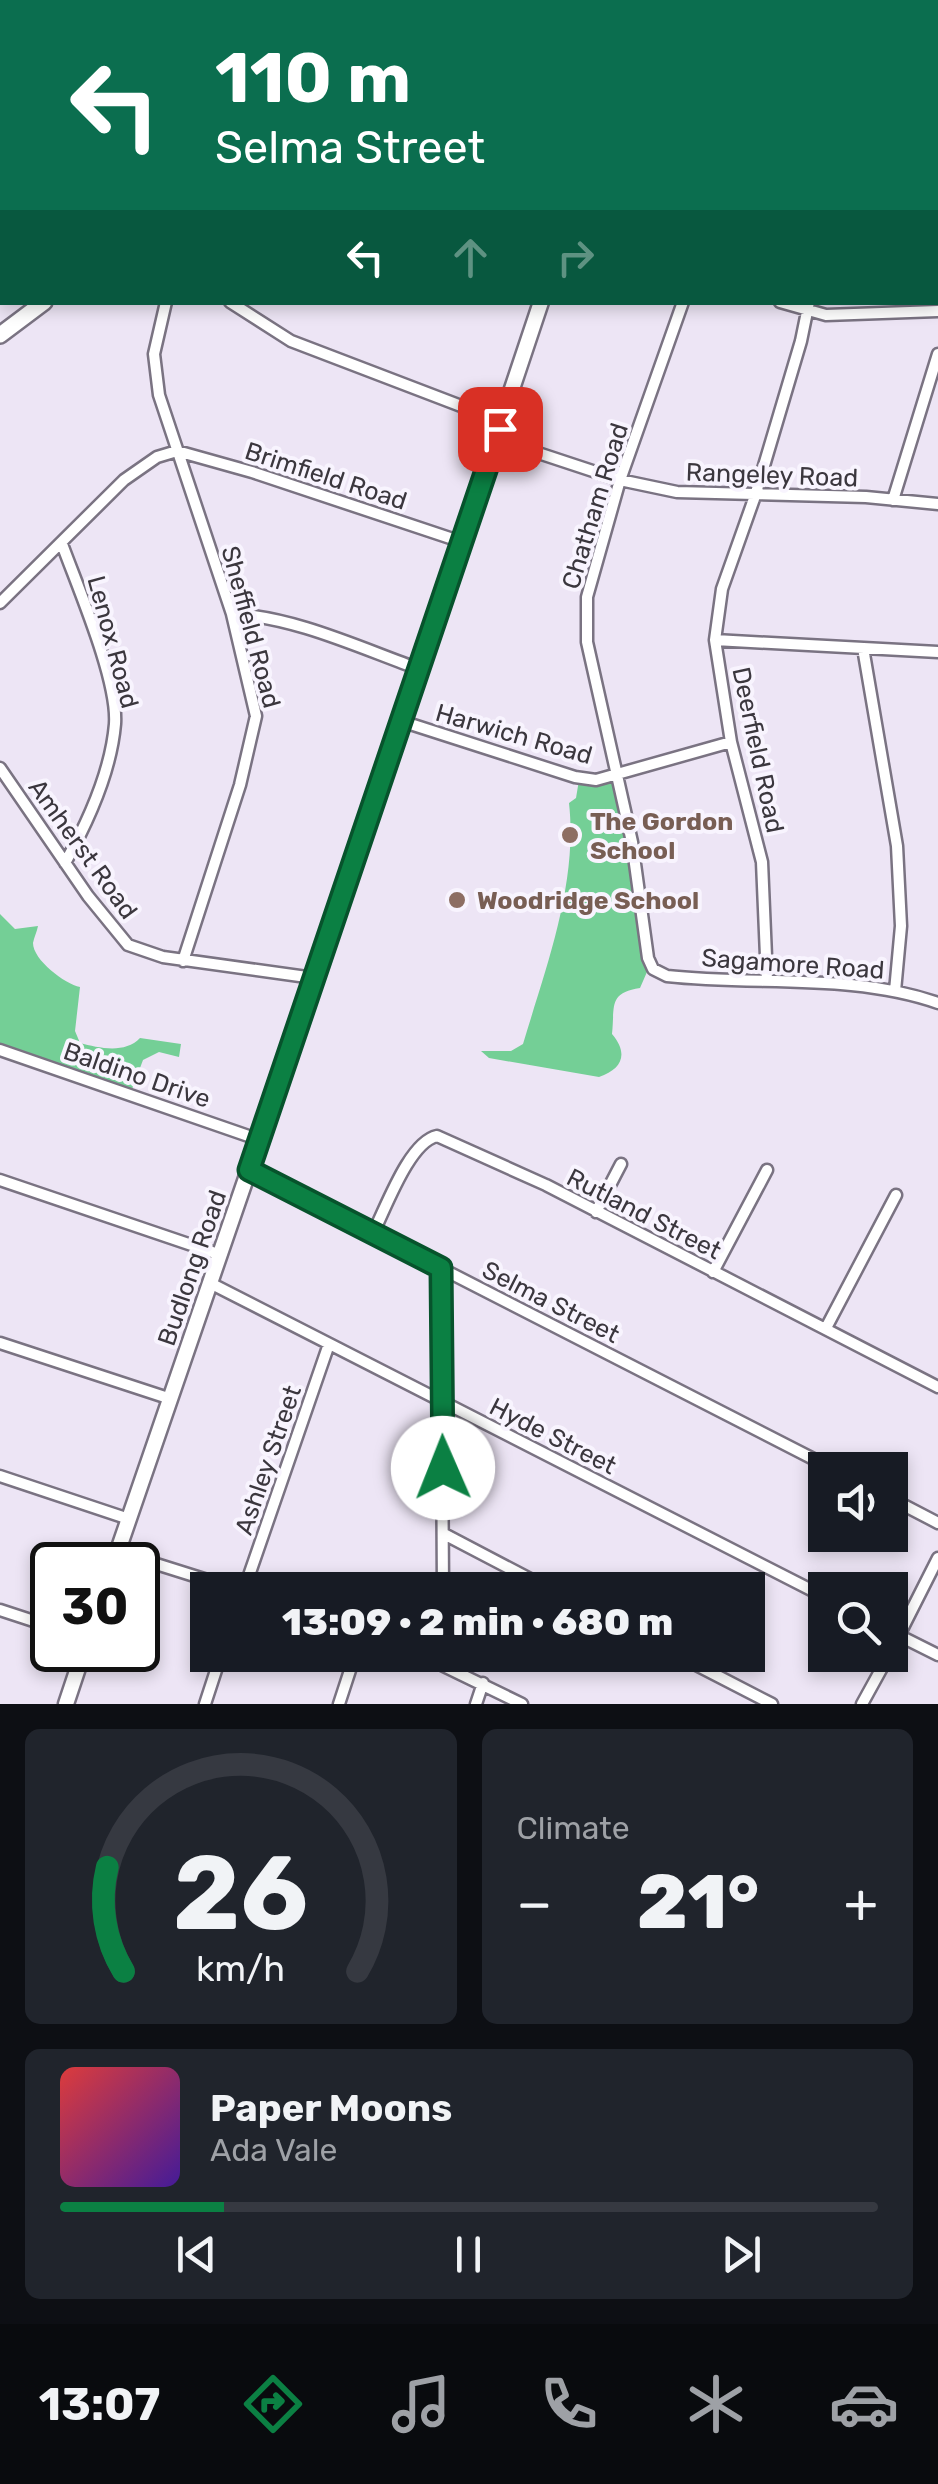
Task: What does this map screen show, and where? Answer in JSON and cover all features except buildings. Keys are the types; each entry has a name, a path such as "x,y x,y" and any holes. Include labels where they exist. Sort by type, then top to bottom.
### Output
{"main road":[{"path":"0,334 22,305"},
{"path":"0,334 40,305"},
{"name":"Budlong Road","path":"121,1542 402,722 540,305"},
{"path":"66,1704 77,1672"}],"street":[{"name":"Sheffield Road","path":"165,305 156,336 155,374 232,614 252,692 256,727 183,961"},
{"name":"Rangeley Road","path":"235,305 291,341 482,414 514,445 620,480 677,492 938,504"},
{"name":"Chatham Road","path":"648,962 632,842 586,642 584,616 620,480 682,305"},
{"path":"808,307 858,316 938,311"},
{"name":"Deerfield Road","path":"766,980 762,862 731,742 716,640 722,589 755,496 808,307"},
{"path":"893,500 938,354"},
{"name":"Brimfield Road","path":"177,452 252,472 462,542"},
{"path":"0,603 124,480 158,457 177,452"},
{"name":"Lenox Road","path":"62,544 90,620 113,700 115,722 90,812 66,863"},
{"path":"232,614 310,630 419,669"},
{"path":"716,640 938,652"},
{"path":"863,648 897,846 901,926 895,991"},
{"name":"Harwich Road","path":"402,722 596,780 731,742"},
{"name":"Amherst Road","path":"0,768 128,945 183,961 314,978"},
{"name":"Sagamore Road","path":"648,962 668,976 895,991 938,1003"},
{"name":"Baldino Drive","path":"0,1050 260,1140"},
{"name":"Rutland Street","path":"373,1233 414,1153 425,1138 437,1136 596,1212 938,1387"},
{"path":"596,1212 621,1164"},
{"name":"Selma Street","path":"249,1170 808,1456"},
{"path":"714,1272 767,1170"},
{"path":"0,1180 221,1255"},
{"path":"826,1328 896,1196"},
{"path":"441,1268 443,1572"},
{"name":"Hyde Street","path":"210,1283 808,1588"},
{"path":"0,1343 171,1399"},
{"name":"Ashley Street","path":"248,1572 330,1344"},
{"path":"0,1476 129,1519"},
{"path":"908,1507 938,1523"},
{"path":"444,1534 517,1572"},
{"path":"908,1610 938,1558"},
{"path":"160,1569 190,1577"},
{"path":"0,1610 30,1620"},
{"path":"908,1640 938,1655"},
{"path":"205,1704 216,1672"},
{"path":"338,1704 349,1672"},
{"path":"464,1672 522,1704"},
{"path":"710,1672 772,1704"},
{"path":"862,1704 879,1672"},
{"path":"476,1704 483,1683"}],"green space":[{"path":"612,770 650,965 640,988 623,993 615,1002 612,1034 620,1048 618,1065 599,1077 489,1058 481,1051 511,1051 523,1044 558,925 569,864 569,803 576,798 580,774"},
{"path":"0,914 15,929 38,926 33,943 38,957 59,976 80,987 75,1031 80,1043 119,1048 140,1038 181,1044 179,1057 159,1052 143,1060 131,1092 0,1051"}],"place":[{"name":"The Gordon School","path":"570,835"},
{"name":"Woodridge School","path":"457,900"}],"route":[{"path":"443,1468 441,1268 249,1170 500,429"}]}
